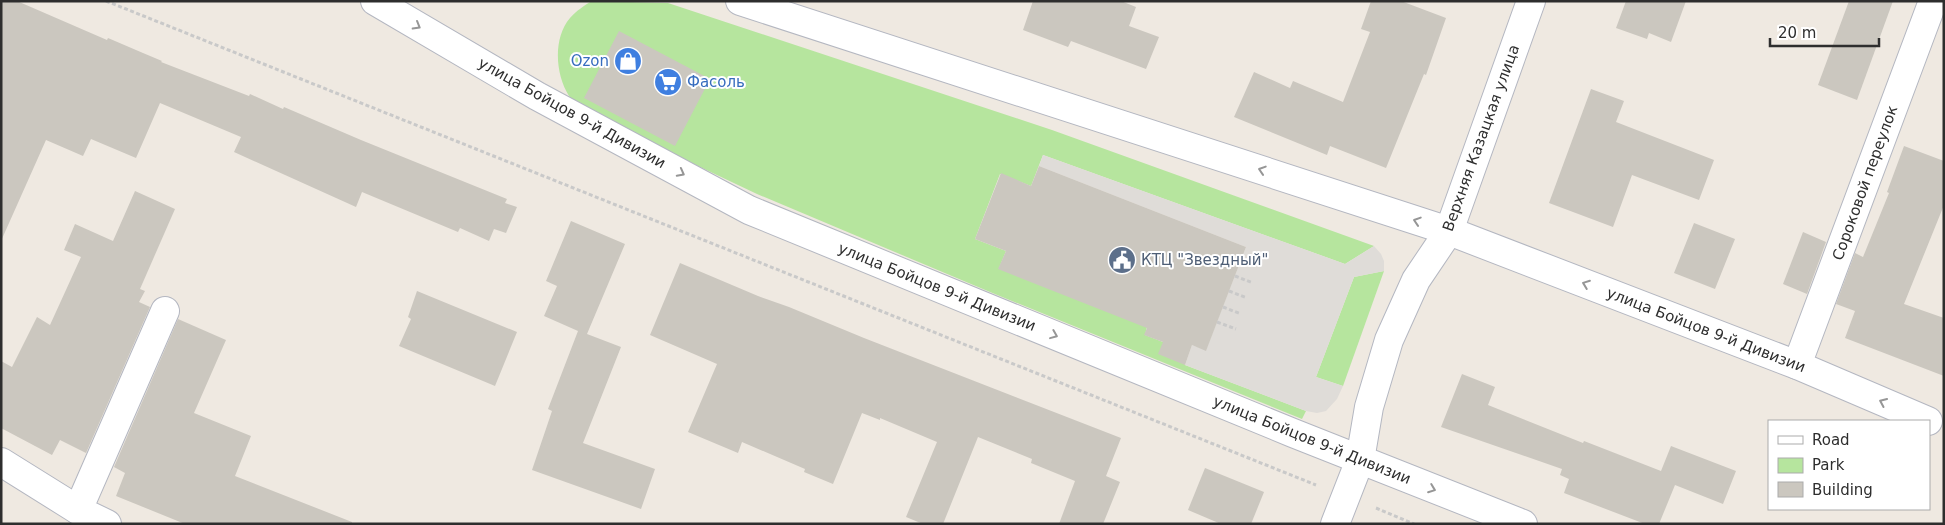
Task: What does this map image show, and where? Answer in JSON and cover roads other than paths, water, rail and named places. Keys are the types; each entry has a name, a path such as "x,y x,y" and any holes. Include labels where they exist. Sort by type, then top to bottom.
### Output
{"street":[{"name":"улица Бойцов 9-й Дивизии","path":"375,1 537,96 749,210 1360,460 1523,524"},
{"name":"улица Бойцов 9-й Дивизии","path":"740,1 1449,231 1798,365 1923,420"},
{"name":"Верхняя Казацкая улица","path":"1336,524 1360,460 1369,407 1389,340 1416,280 1449,231 1531,1"},
{"name":"Сороковой переулок","path":"1798,365 1934,15"},
{"path":"78,510 165,311"},
{"name":"улица Бойцов 9-й Дивизии","path":"1930,423 1944,428"},
{"path":"1,462 78,510 107,524"}],"place":[{"name":"Ozon","path":"628,61"},
{"name":"Фасоль","path":"668,82"},
{"name":"КТЦ \"Звездный\"","path":"1122,260"}]}
